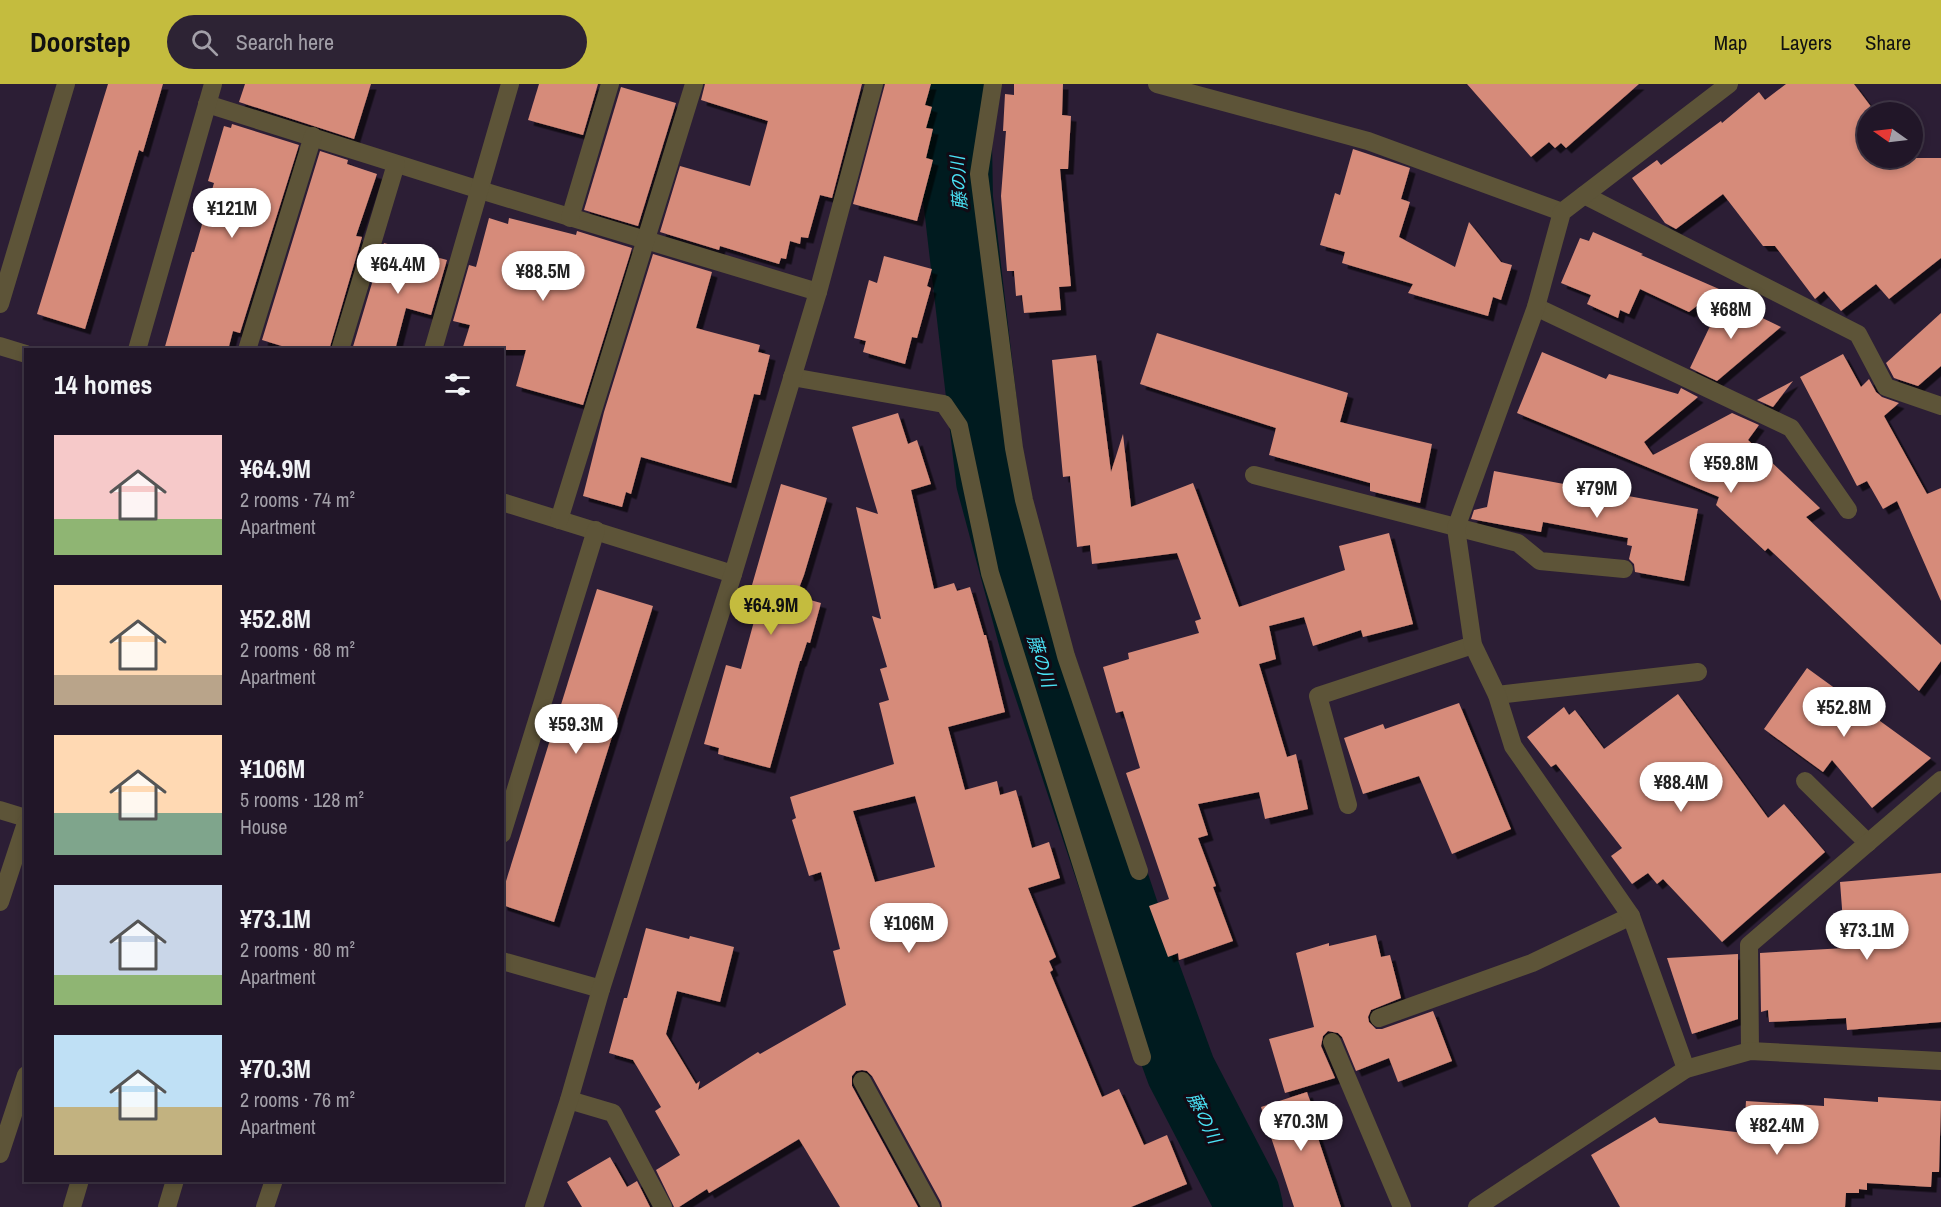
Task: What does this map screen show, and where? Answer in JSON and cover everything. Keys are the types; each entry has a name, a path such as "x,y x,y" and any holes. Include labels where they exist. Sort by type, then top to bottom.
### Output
{"street":[{"path":"0,304 66,84"},
{"path":"138,348 213,84"},
{"path":"435,348 510,84"},
{"path":"570,218 610,84"},
{"path":"559,520 694,84"},
{"path":"534,1207 733,574 818,292 874,84"},
{"path":"993,84 979,174 1014,448 1024,500 1066,656 1139,871"},
{"path":"1157,84 1368,141 1562,212"},
{"path":"1686,1069 1630,916 1513,746 1497,695 1473,645 1456,528 1536,306 1562,212 1729,84"},
{"path":"207,104 570,218 818,292"},
{"path":"248,348 313,136"},
{"path":"341,348 396,164"},
{"path":"1584,195 1858,334 1886,387 1941,406"},
{"path":"1536,306 1791,428 1848,510"},
{"path":"0,346 24,353"},
{"path":"792,377 944,404 959,426 990,573 1142,1057"},
{"path":"1254,475 1518,543 1540,561 1624,569"},
{"path":"504,503 733,574"},
{"path":"504,828 596,530"},
{"path":"1348,805 1318,696 1473,645"},
{"path":"1497,695 1698,672"},
{"path":"1750,1051 1749,945 1941,780"},
{"path":"1805,781 1868,843"},
{"path":"0,810 24,817"},
{"path":"0,902 24,829"},
{"path":"1379,1018 1532,963 1630,916"},
{"path":"504,962 601,990"},
{"path":"1332,1042 1402,1207"},
{"path":"1477,1207 1686,1069 1750,1051 1941,1061"},
{"path":"0,1154 24,1081"},
{"path":"862,1081 930,1207"},
{"path":"569,1100 613,1113 663,1207"},
{"path":"72,1207 79,1182"},
{"path":"167,1207 174,1182"},
{"path":"265,1207 273,1182"}],"building":[{"path":"108,84 163,84 143,152 139,150 85,329 37,314"},
{"path":"245,84 371,84 354,139 239,102"},
{"path":"539,84 598,84 583,135 528,120"},
{"path":"705,84 862,84 832,198 820,195 808,238 801,237 800,244 790,241 786,259 781,258 779,264 720,246 719,250 660,232 680,166 750,186 768,121 701,100"},
{"path":"885,84 931,84 925,105 932,107 926,128 933,129 926,158 933,160 917,221 853,204"},
{"path":"1014,84 1063,84 1062,115 1071,116 1068,169 1060,169 1071,286 1059,287 1061,310 1024,313 1022,295 1016,296 1014,271 1007,271 1001,196 1006,131 1003,131 1005,94 1014,95"},
{"path":"1467,84 1639,84 1566,148 1561,143 1555,148 1549,142 1531,157"},
{"path":"1786,84 1854,84 1868,102 1857,102 1857,168 1923,168 1923,158 1941,158 1941,258 1889,299 1876,284 1841,311 1824,291 1815,299 1775,246 1763,246 1723,194 1676,229 1665,223 1632,178 1657,160 1661,165 1721,121 1722,123 1759,92 1765,100"},
{"path":"621,87 676,103 638,226 584,210"},
{"path":"232,124 299,145 240,333 233,331 229,348 165,348 214,183 208,181 224,126 231,128"},
{"path":"1353,149 1410,168 1401,199 1410,202 1399,237 1455,267 1469,222 1501,262 1512,265 1501,300 1493,297 1488,316 1408,293 1413,284 1342,263 1345,252 1320,245 1335,193 1340,195"},
{"path":"320,151 348,160 347,164 377,174 356,236 362,237 330,348 288,348 262,340"},
{"path":"489,218 508,224 509,218 576,235 577,231 632,248 583,405 516,386 526,350 463,348 470,325 453,321 469,265 476,267"},
{"path":"1593,232 1719,289 1689,312 1640,289 1629,314 1620,310 1618,318 1587,304 1591,295 1561,283 1580,238 1589,241"},
{"path":"384,243 447,260 431,315 406,308 396,348 353,348"},
{"path":"653,254 712,272 696,328 760,345 758,352 770,355 760,395 754,394 731,483 641,457 631,494 626,492 622,507 583,496 604,412"},
{"path":"884,256 932,269 927,286 931,288 917,338 912,337 905,364 863,352 866,341 854,338 869,280 877,283"},
{"path":"1723,299 1781,327 1717,381 1690,368"},
{"path":"1941,313 1941,366 1918,386 1894,378 1886,363"},
{"path":"1157,333 1348,393 1340,422 1432,444 1420,503 1370,491 1370,483 1269,455 1276,428 1140,384"},
{"path":"1542,352 1606,379 1609,374 1678,394 1681,388 1698,397 1644,442 1653,455 1732,413 1759,425 1748,440 1820,508 1806,517 1941,645 1941,661 1919,691 1768,548 1765,551 1716,505 1719,497 1517,413"},
{"path":"1843,354 1861,387 1869,379 1876,392 1882,397 1899,403 1884,416 1927,494 1941,488 1941,601 1897,501 1883,509 1867,481 1857,486 1800,377"},
{"path":"1096,355 1111,472 1123,434 1131,507 1193,483 1239,607 1345,570 1339,546 1389,533 1413,624 1363,637 1361,630 1313,646 1304,617 1269,626 1276,659 1259,664 1287,757 1296,754 1308,809 1265,819 1259,792 1198,804 1208,835 1198,838 1233,941 1179,960 1178,953 1168,957 1149,906 1169,899 1126,773 1140,768 1123,711 1116,713 1103,667 1129,659 1128,653 1199,633 1195,621 1201,619 1177,553 1092,564 1090,545 1077,547 1070,476 1063,477 1052,360"},
{"path":"1793,381 1773,407 1757,400"},
{"path":"898,413 908,444 917,440 931,484 911,490 934,589 954,583 957,591 970,587 984,635 986,635 1005,712 948,727 965,790 997,781 1000,795 1016,790 1032,848 1049,842 1060,878 1028,888 1056,957 1049,961 1053,970 1050,972 1102,1097 1119,1089 1144,1145 1167,1135 1187,1184 1131,1207 942,1207 872,1076 862,1070 856,1071 852,1076 852,1086 918,1207 840,1207 799,1139 709,1193 707,1189 679,1207 674,1207 656,1170 680,1155 655,1111 661,1107 633,1060 609,1053 646,928 734,947 720,1002 677,991 666,1034 696,1084 700,1081 698,1090 758,1052 760,1054 846,1005 833,951 840,949 821,872 809,876 792,820 796,818 790,797 894,764 879,703 889,700 880,669 887,667 872,616 881,619 856,507 878,514 852,427","holes":["915,796 935,867 875,882 853,811"]},
{"path":"1494,471 1698,509 1684,581 1635,572 1634,564 1629,559 1632,546 1627,545 1628,538 1543,522 1541,532 1471,519 1474,510 1487,507"},
{"path":"781,484 827,498 796,596 821,603 810,643 807,642 800,661 770,768 718,754 719,748 704,744 726,665 741,669 759,603 748,599"},
{"path":"597,589 653,606 554,922 504,906 504,888"},
{"path":"1807,668 1931,758 1872,808 1832,760 1823,772 1764,729"},
{"path":"1678,694 1768,818 1784,804 1825,852 1722,942 1663,879 1657,884 1648,873 1632,884 1611,856 1622,848 1556,764 1551,767 1527,737 1564,707 1569,715 1575,710 1604,749"},
{"path":"1459,703 1511,829 1452,854 1419,776 1363,794 1344,738 1383,724 1385,729"},
{"path":"1941,873 1941,1022 1847,1030 1846,1018 1769,1022 1768,1010 1761,1012 1760,953 1845,948 1840,882"},
{"path":"1376,935 1381,957 1390,955 1401,998 1371,1010 1368,1017 1369,1022 1376,1029 1382,1029 1433,1011 1452,1061 1398,1082 1389,1058 1356,1071 1342,1037 1338,1033 1328,1031 1323,1036 1321,1046 1335,1078 1285,1093 1269,1039 1314,1027 1296,953 1329,943 1329,946"},
{"path":"1738,954 1738,1019 1692,1034 1667,958"},
{"path":"1307,1092 1322,1134 1317,1135 1341,1207 1294,1207 1261,1107"},
{"path":"1878,1097 1941,1101 1939,1172 1932,1172 1931,1187 1867,1183 1867,1190 1859,1189 1859,1193 1846,1193 1845,1207 1620,1207 1591,1155 1655,1117 1659,1123 1744,1133 1746,1101 1824,1106 1824,1098 1878,1102"},
{"path":"610,1157 627,1187 637,1181 650,1207 582,1207 567,1182"}],"waterway":[{"name":"藤の川","path":"956,84 958,198 991,481 1038,655 1133,939 1181,1071 1245,1194 1248,1207"}]}
